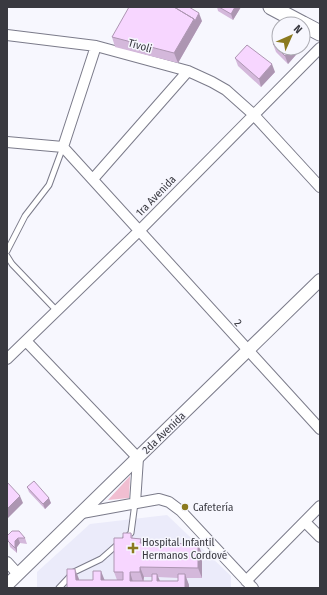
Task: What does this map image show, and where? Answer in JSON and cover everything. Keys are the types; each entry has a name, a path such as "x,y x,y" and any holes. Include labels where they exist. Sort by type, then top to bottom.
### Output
{"main road":[{"path":"271,7 288,16"}],"street":[{"name":"Tívoli","path":"7,35 96,46 188,72 212,82 226,90 253,114 320,188"},
{"path":"7,142 63,148 96,46"},
{"name":"1ra Avenida","path":"7,359 139,231 253,114 320,48"},
{"path":"93,179 188,72"},
{"name":"2","path":"63,148 93,179 247,351 320,429"},
{"name":"2da Avenida","path":"7,585 320,280"},
{"path":"26,341 138,458 135,504"},
{"path":"82,513 159,499 169,502 181,511 250,584 320,506"},
{"path":"305,522 320,537"},
{"path":"7,562 18,574"}],"lane":[{"path":"7,251 25,216 49,186 63,148"},
{"path":"7,256 12,264 57,311"},
{"path":"59,588 68,577 101,559 131,533 135,504"}],"shaded area":[{"path":"130,476 129,498 108,500"},
{"name":"Hospital Infantil Hermanos Cordové","path":"167,515 231,576 231,588 37,588 37,572 90,524"}],"building":[{"path":"129,7 174,7 194,19 174,53 112,37"},
{"path":"174,7 189,7 199,13 195,21"},
{"path":"219,7 235,7 231,14"},
{"path":"247,45 272,64 259,79 235,58"},
{"path":"34,481 49,498 43,504 27,487"},
{"path":"7,482 20,496 7,509"},
{"path":"12,531 19,531 25,538 18,538 15,541 15,548 8,541 7,536"},
{"path":"123,533 131,533 131,538 141,539 140,543 198,544 198,568 140,567 140,572 130,572 130,581 152,581 152,574 157,574 157,581 178,581 178,574 185,574 185,588 67,588 67,569 75,569 76,580 93,580 93,571 101,571 101,580 123,580 123,572 114,572 114,538 123,538"}],"place":[{"name":"Cafetería","path":"185,507"},
{"name":"Hospital Infantil Hermanos Cordové","path":"133,548"}]}
